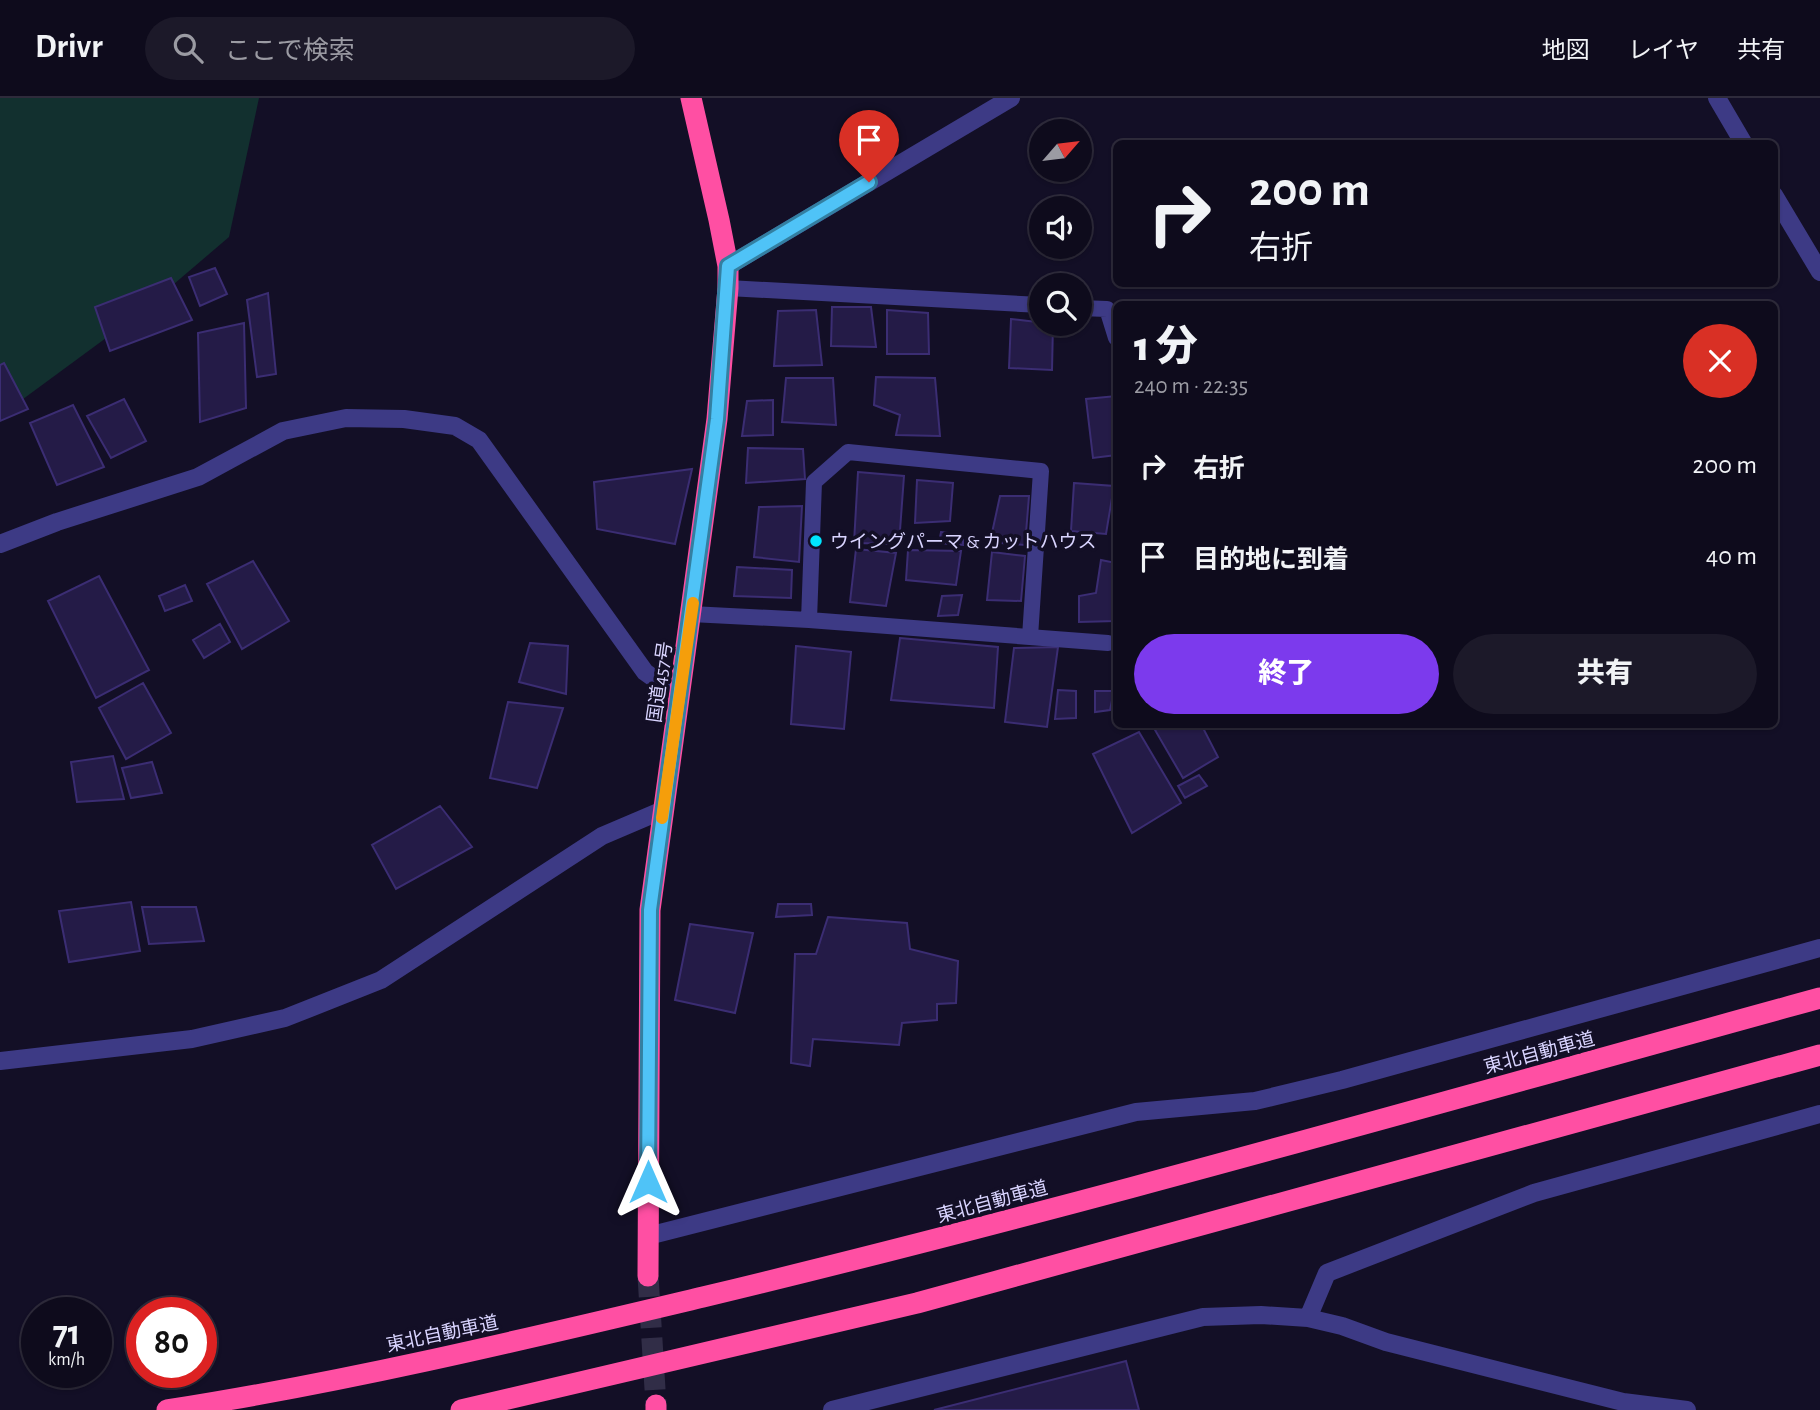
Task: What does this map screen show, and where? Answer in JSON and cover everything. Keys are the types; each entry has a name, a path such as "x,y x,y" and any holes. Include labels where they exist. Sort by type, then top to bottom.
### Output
{"highway":[{"name":"国道457号","path":"648,1276 650,910 717,419 728,288 728,266 691,98"},
{"name":"東北自動車道","path":"167,1410 240,1398 531,1338 909,1248 1820,998"},
{"path":"461,1410 917,1303 1820,1055"}],"street":[{"path":"728,266 1011,98"},
{"path":"1717,98 1742,140"},
{"path":"1778,202 1820,272"},
{"path":"0,544 57,522 198,477 283,431 346,418 404,419 455,426 479,440 645,672 680,697"},
{"path":"0,1061 192,1039 285,1018 381,980 602,836 663,810"},
{"path":"648,1236 1136,1112 1255,1101 1342,1080 1820,948"},
{"path":"1308,1318 1327,1273 1534,1193 1820,1114"},
{"path":"832,1410 1203,1318 1261,1315 1308,1318 1342,1326 1385,1342 1623,1402 1687,1410"}],"lane":[{"path":"728,288 1029,304"},
{"path":"1092,308 1107,309 1113,328"},
{"path":"809,620 814,482 848,452 1041,471 1030,637"},
{"path":"691,614 809,620 1108,643"}],"green space":[{"path":"0,98 259,98 229,237 140,313 0,416"}],"building":[{"path":"215,268 227,294 200,306 189,277"},
{"path":"171,278 192,320 110,351 95,307"},
{"path":"268,293 276,374 257,377 247,300"},
{"path":"832,307 871,307 876,347 831,346"},
{"path":"816,310 822,365 774,366 778,311"},
{"path":"887,310 928,313 929,354 887,354"},
{"path":"1011,319 1029,321 1029,336 1053,336 1052,370 1009,368"},
{"path":"244,323 246,408 200,422 198,333"},
{"path":"4,363 28,409 0,421 0,365"},
{"path":"876,377 935,378 940,436 896,435 900,415 874,405"},
{"path":"786,378 833,378 836,425 782,422"},
{"path":"1113,396 1113,455 1093,458 1086,399"},
{"path":"124,399 146,441 111,458 87,416"},
{"path":"773,400 773,435 742,436 747,401"},
{"path":"73,405 104,467 57,485 30,423"},
{"path":"748,448 803,449 805,479 746,483"},
{"path":"692,469 675,544 597,529 594,482"},
{"path":"858,472 904,476 899,544 854,543"},
{"path":"917,480 953,483 950,521 915,523"},
{"path":"1074,483 1113,486 1106,534 1071,531"},
{"path":"1000,496 1029,496 1025,545 990,542"},
{"path":"802,506 799,562 754,557 759,507"},
{"path":"941,532 963,535 963,545 939,543"},
{"path":"856,549 896,553 886,606 850,602"},
{"path":"908,550 961,551 956,585 906,580"},
{"path":"992,552 1025,556 1021,601 987,600"},
{"path":"1101,560 1113,562 1113,621 1079,622 1079,596 1096,593"},
{"path":"253,561 289,621 242,649 207,584"},
{"path":"737,567 792,570 791,598 734,596"},
{"path":"99,576 149,670 96,698 48,601"},
{"path":"185,585 192,601 165,611 159,596"},
{"path":"962,595 958,615 938,616 942,596"},
{"path":"220,624 230,642 204,658 193,640"},
{"path":"900,638 998,647 994,708 891,700"},
{"path":"530,643 568,646 566,694 519,682"},
{"path":"796,646 851,652 844,729 791,724"},
{"path":"1058,647 1047,727 1005,722 1014,648"},
{"path":"143,683 171,733 126,759 99,708"},
{"path":"1058,690 1076,691 1076,718 1055,719"},
{"path":"1095,691 1113,691 1110,710 1095,712"},
{"path":"508,702 563,708 537,788 490,778"},
{"path":"1203,728 1218,757 1183,778 1155,730"},
{"path":"1139,732 1181,803 1132,833 1093,754"},
{"path":"113,756 124,799 77,802 71,762"},
{"path":"152,762 162,793 131,798 122,768"},
{"path":"1199,775 1207,786 1185,798 1178,786"},
{"path":"440,806 472,847 396,889 372,845"},
{"path":"131,902 140,951 69,962 59,911"},
{"path":"778,904 811,904 812,915 776,917"},
{"path":"142,907 196,907 204,941 149,944"},
{"path":"828,917 907,923 910,949 958,961 956,1003 937,1004 937,1020 902,1023 899,1045 813,1039 810,1066 791,1063 795,954 816,954"},
{"path":"690,924 753,933 735,1013 675,1000"},
{"path":"1126,1361 1139,1410 934,1410"}],"tunnel":[{"path":"648,1276 656,1405"}],"slow traffic":[{"path":"662,818 693,603"}],"place":[{"name":"ウイングパーマ & カットハウス","path":"816,541"}],"route":[{"path":"648,1182 650,910 717,419 728,266 869,182"}]}
